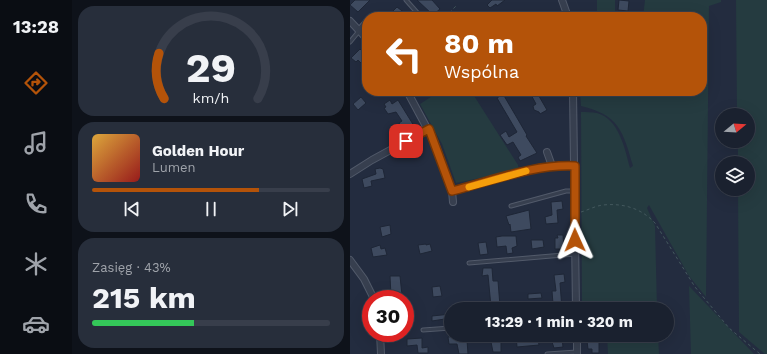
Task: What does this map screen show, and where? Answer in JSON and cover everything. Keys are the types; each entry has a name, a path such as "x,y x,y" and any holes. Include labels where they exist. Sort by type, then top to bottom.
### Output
{"street":[{"path":"562,0 566,12"},
{"path":"350,21 362,34"},
{"path":"359,31 362,28"},
{"path":"410,96 429,129 452,191 453,202"},
{"path":"574,96 576,302"},
{"path":"350,174 372,160 429,129"},
{"path":"547,152 552,166"},
{"path":"452,191 552,166 575,166"},
{"path":"350,260 364,279 370,290"},
{"path":"380,342 381,354"},
{"path":"577,342 577,353"}],"lane":[{"path":"406,0 417,12"},
{"path":"350,42 359,31"},
{"path":"511,206 566,191 575,191"},
{"path":"468,263 575,254"},
{"path":"423,330 444,328"},
{"path":"547,354 577,353"}],"path":[{"path":"450,12 457,5"},
{"path":"575,212 602,205 618,205 640,210 648,216 658,228 695,287 729,328 760,354"}],"green space":[{"path":"597,0 615,0 615,12 597,12"},
{"path":"645,0 721,0 721,2 709,6 706,297 689,276 649,205 647,208 655,226 657,302 582,302 581,112 597,113 605,116 611,121 620,136 630,168 633,166 626,143 618,126 604,114 581,106 580,96 707,96 707,12 644,12"},
{"path":"736,0 767,0 767,354 765,354 739,332 738,196 755,196 755,156 738,156 738,148 755,148 755,108 737,108"},
{"path":"432,96 474,96 518,165 519,170 456,183 442,144 420,104"},
{"path":"689,286 754,354 691,354"},
{"path":"607,342 658,342 659,354 608,354"}],"building":[{"path":"355,0 370,0 358,12 350,5"},
{"path":"417,0 432,0 440,9 436,12 430,12"},
{"path":"492,0 505,0 497,6 496,4 490,8 487,5"},
{"path":"619,0 629,1 628,11 618,10"},
{"path":"397,7 403,12 392,12"},
{"path":"360,49 362,51 362,64 358,60 356,62 351,58"},
{"path":"504,96 537,153 520,161 518,157 521,155 513,142 507,145 500,135 506,131 509,137 517,132 497,98"},
{"path":"532,96 539,96 547,110 540,114 534,110 533,106 536,104"},
{"path":"361,97 366,103 358,110 353,104"},
{"path":"390,100 392,104 398,100 414,126 405,133 399,123 402,121 396,112 388,114 384,108 386,107 384,104"},
{"path":"375,169 383,169 385,178 371,181 372,186 364,188 362,179 376,174"},
{"path":"562,201 563,209 557,210 558,223 546,224 545,217 552,215 551,202"},
{"path":"529,210 531,229 511,232 510,224 509,225 506,216"},
{"path":"390,225 391,234 382,237 380,227"},
{"path":"557,235 563,235 564,249 555,249 555,238 558,238"},
{"path":"516,236 517,246 512,248 513,253 507,254 506,246 497,247 496,237"},
{"path":"531,240 543,240 544,247 532,249"},
{"path":"486,242 488,254 480,255 478,243"},
{"path":"430,244 432,251 420,254 418,245"},
{"path":"380,245 381,249 385,248 387,255 373,257 371,248"},
{"path":"483,268 492,268 493,281 498,281 500,302 491,302 488,275 482,276"},
{"path":"564,274 565,282 560,283 561,302 553,302 552,291 556,291 554,275"},
{"path":"390,276 400,276 401,290 391,290"},
{"path":"440,286 442,296 433,297 432,287"},
{"path":"541,293 542,298 528,299 528,294"},
{"path":"444,315 444,319 432,321 432,316"},
{"path":"422,338 422,348 428,347 428,353 418,353 417,345 407,346 407,342 414,342 414,339"},
{"path":"449,342 467,342 468,354 459,354 457,344 449,344"},
{"path":"491,342 501,342 501,352 493,352"},
{"path":"517,342 538,342 539,345 517,347"},
{"path":"552,342 562,342 563,347 554,348"},
{"path":"587,342 599,342 599,353 592,353 592,349 588,349"}],"slow traffic":[{"path":"469,187 526,171"}],"route":[{"path":"406,141 429,129 452,191 536,168 567,165 575,166 575,240"}]}
